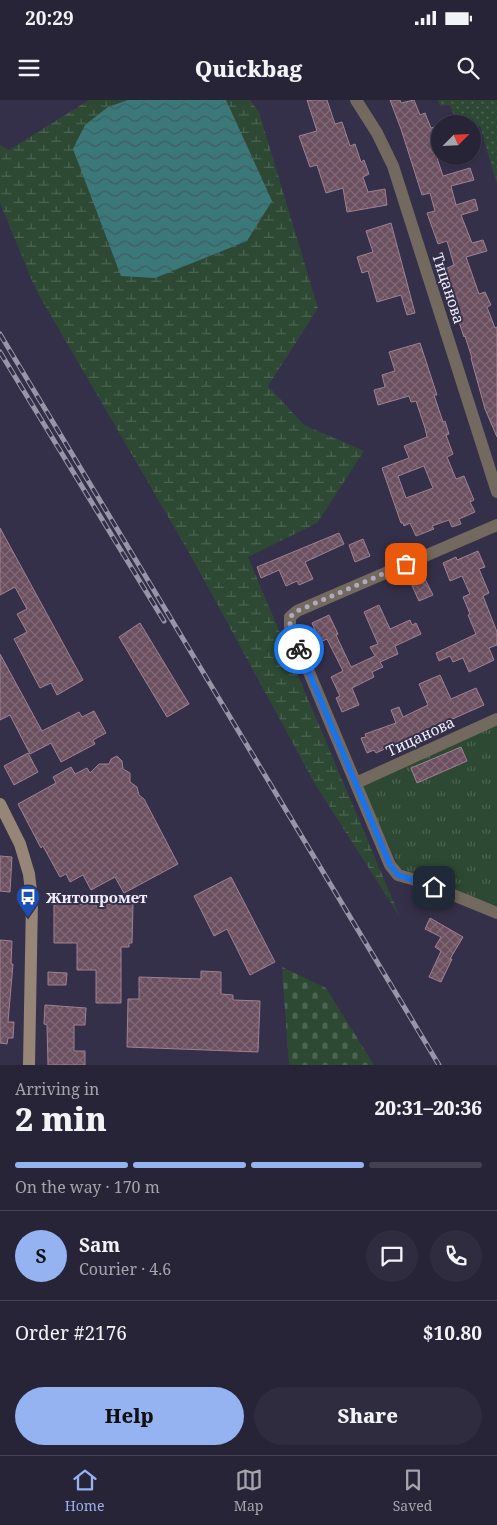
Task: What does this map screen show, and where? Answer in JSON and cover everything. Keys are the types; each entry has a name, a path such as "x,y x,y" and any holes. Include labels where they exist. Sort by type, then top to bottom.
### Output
{"street":[{"name":"Тицанова","path":"356,100 378,132 393,166 497,492"},
{"path":"497,525 297,611 290,617 290,627 390,865 398,875 419,881 497,913"},
{"name":"Тицанова","path":"356,784 497,719"},
{"path":"0,804 20,844 29,874 31,892 29,1065"}],"green space":[{"path":"89,100 250,100 259,112 318,308 268,386 304,425 364,451 317,523 248,557 400,917 315,784 191,556 36,290 0,203 0,145 9,150"},
{"path":"438,100 497,100 497,184 481,129 481,115 454,115 450,105 440,106"},
{"path":"497,724 497,906 399,868 360,782"},
{"path":"282,967 326,988 374,1065 289,1065"}],"water":[{"path":"128,100 226,100 272,201 247,241 155,278 121,276 73,149 85,125 108,107"}],"building":[{"path":"307,100 327,100 335,124 342,122 350,146 355,144 361,162 364,160 369,174 363,177 368,192 385,189 387,205 347,212 343,188 326,193 317,165 310,167 299,136 317,131"},
{"path":"390,100 400,100 401,103 414,100 420,115 425,113 431,128 431,165 439,165 443,176 470,168 474,180 451,186 456,205 475,199 478,210 461,215 472,243 483,240 487,251 466,257 479,294 485,292 491,305 487,307 495,328 497,327 497,437 485,409 472,358 443,270 454,265 447,241 438,244 427,213 435,211 430,193 422,195"},
{"path":"391,223 415,313 407,315 401,295 377,302 368,271 362,273 357,257 373,252 366,231"},
{"path":"420,343 437,395 434,395 449,434 446,435 453,454 447,457 456,479 464,476 474,500 470,502 475,512 459,519 461,524 452,527 449,520 432,526 434,529 416,536 410,523 404,526 401,523 382,468 409,458 404,446 427,437 416,401 411,402 409,396 378,405 374,390 385,387 382,375 395,371 389,352","holes":["424,466 433,488 406,498 398,476"]},
{"path":"0,528 83,680 57,695 51,683 40,688 14,639 27,632 17,614 27,609 15,587 0,595"},
{"path":"339,533 344,544 305,562 313,579 299,585 297,581 286,586 279,570 261,578 257,567"},
{"path":"363,539 370,556 355,562 349,545"},
{"path":"478,551 485,567 479,569 489,593 483,596 497,632 497,645 489,648 494,660 469,672 463,658 453,662 450,656 439,661 436,653 476,634 463,597 470,594 462,576 450,581 443,563 456,557 457,560"},
{"path":"422,573 433,595 419,601 409,579"},
{"path":"379,605 390,629 410,620 412,625 416,623 421,634 395,646 398,654 380,662 383,667 372,672 374,677 352,688 359,705 342,712 336,698 340,696 331,677 343,671 327,639 320,642 312,623 329,615 351,667 375,656 370,647 378,644 364,612"},
{"path":"140,623 189,704 167,717 119,637"},
{"path":"0,654 42,731 79,712 82,717 94,711 106,733 93,740 95,744 61,762 51,743 30,754 10,715 0,720"},
{"path":"440,675 451,699 476,688 484,705 376,753 374,750 367,753 361,738 366,737 365,734 396,723 391,710 399,707 403,717 428,705 419,684"},
{"path":"461,747 467,761 417,783 411,768"},
{"path":"28,753 38,772 14,785 4,766"},
{"path":"117,756 122,761 123,769 130,773 130,782 137,787 139,795 144,799 178,864 124,893 115,877 91,890 83,875 70,882 66,874 60,877 43,846 41,848 18,804 56,783 53,777 71,767 75,774 87,768 90,773 99,764 109,764 111,759"},
{"path":"0,856 12,857 10,892 0,891"},
{"path":"231,877 275,962 250,975 227,929 214,936 194,896"},
{"path":"54,904 133,904 132,943 129,943 129,947 121,947 121,1003 96,1003 96,970 77,970 77,943 54,943"},
{"path":"430,918 463,937 450,959 452,959 441,982 429,977 441,951 435,947 441,937 425,929"},
{"path":"0,940 12,941 11,964 13,964 8,1022 14,1022 13,1038 8,1038 7,1044 0,1043"},
{"path":"201,971 221,972 221,994 233,995 233,1000 260,1001 258,1052 127,1047 128,999 139,999 139,977 201,979"},
{"path":"48,972 67,973 66,985 48,985"},
{"path":"45,1005 86,1008 85,1025 74,1025 74,1051 85,1051 85,1065 48,1065 47,1025 44,1024"}],"railway":[{"path":"0,334 439,1065"},
{"path":"0,352 164,621"}],"way so far":[{"path":"299,649 290,627 290,617 297,611 406,564"}],"place":[{"name":"Житопромет","path":"28,918"}],"route":[{"path":"299,649 390,865 398,875 434,887"}]}
